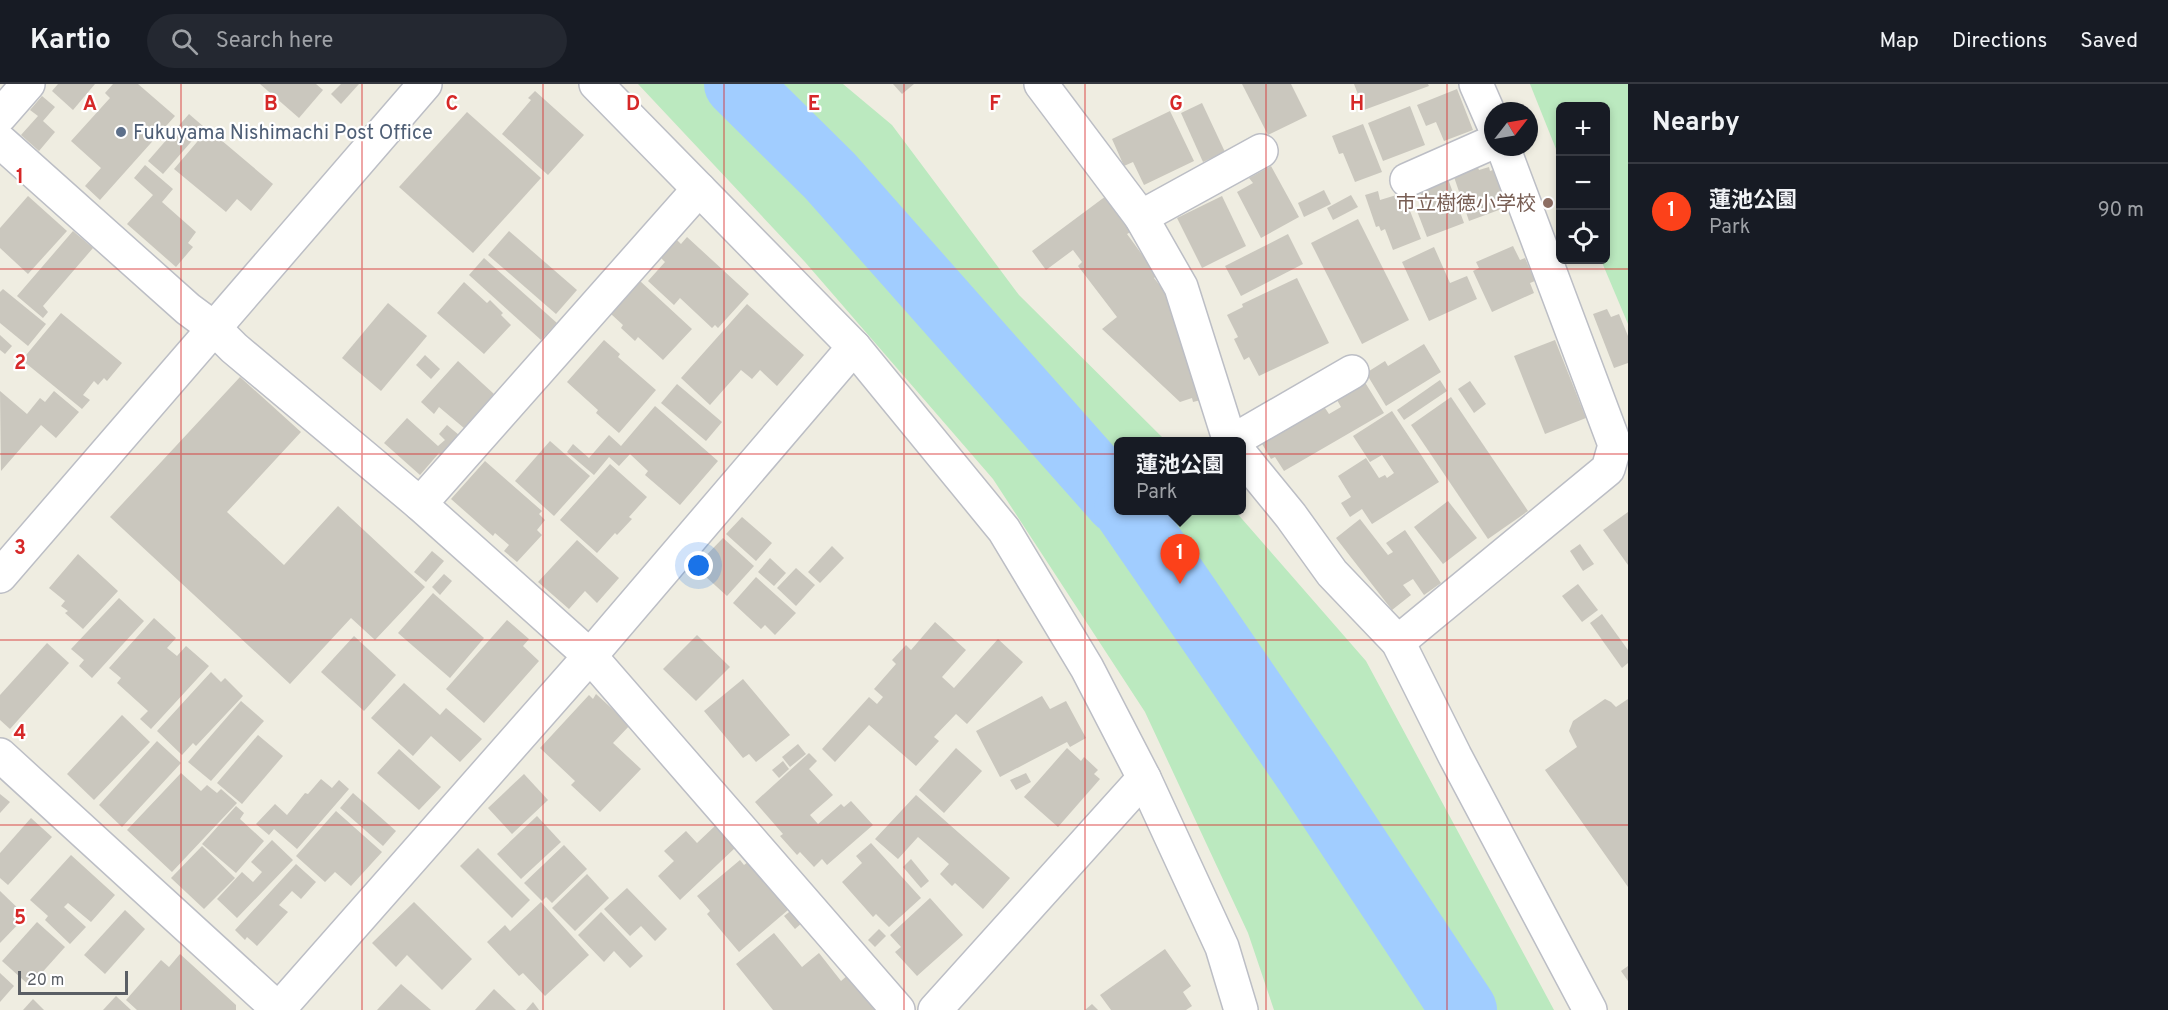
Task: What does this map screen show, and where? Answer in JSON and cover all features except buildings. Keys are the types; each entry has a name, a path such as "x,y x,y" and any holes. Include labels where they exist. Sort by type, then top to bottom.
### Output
{"street":[{"path":"0,116 28,84"},
{"path":"0,576 425,84"},
{"path":"596,84 854,347 1004,530 1087,668 1144,778 1221,947 1241,1010"},
{"path":"1041,84 1141,217 1181,287 1230,437"},
{"path":"1476,84 1484,102"},
{"path":"0,141 188,309 215,329 234,348 420,504 590,656 898,1010"},
{"path":"1407,180 1484,146"},
{"path":"1141,217 1261,151"},
{"path":"1398,642 1608,469 1615,445 1506,156"},
{"path":"420,504 699,189"},
{"path":"0,755 278,1010 590,656 854,347"},
{"path":"1238,437 1352,372"},
{"path":"1246,461 1291,516 1332,573 1398,642 1455,756 1590,1010"},
{"path":"935,1010 1144,778"}],"green space":[{"path":"638,84 843,84 892,125 1019,295 1162,437 1114,437 1114,515 1238,515 1366,661 1554,1010 1274,1010 1248,933 1145,712 993,479 805,262"},
{"path":"1530,84 1628,84 1628,324 1603,264 1610,264 1610,102 1556,102 1556,149"}],"waterway":[{"path":"737,84 830,176 1114,496"},
{"path":"1130,515 1309,775 1464,1010"}],"place":[{"name":"Fukuyama Nishimachi Post Office","path":"121,132"},
{"name":"市立樹徳小学校","path":"1548,203"},
{"name":"蓮池公園","path":"1180,584"}]}
